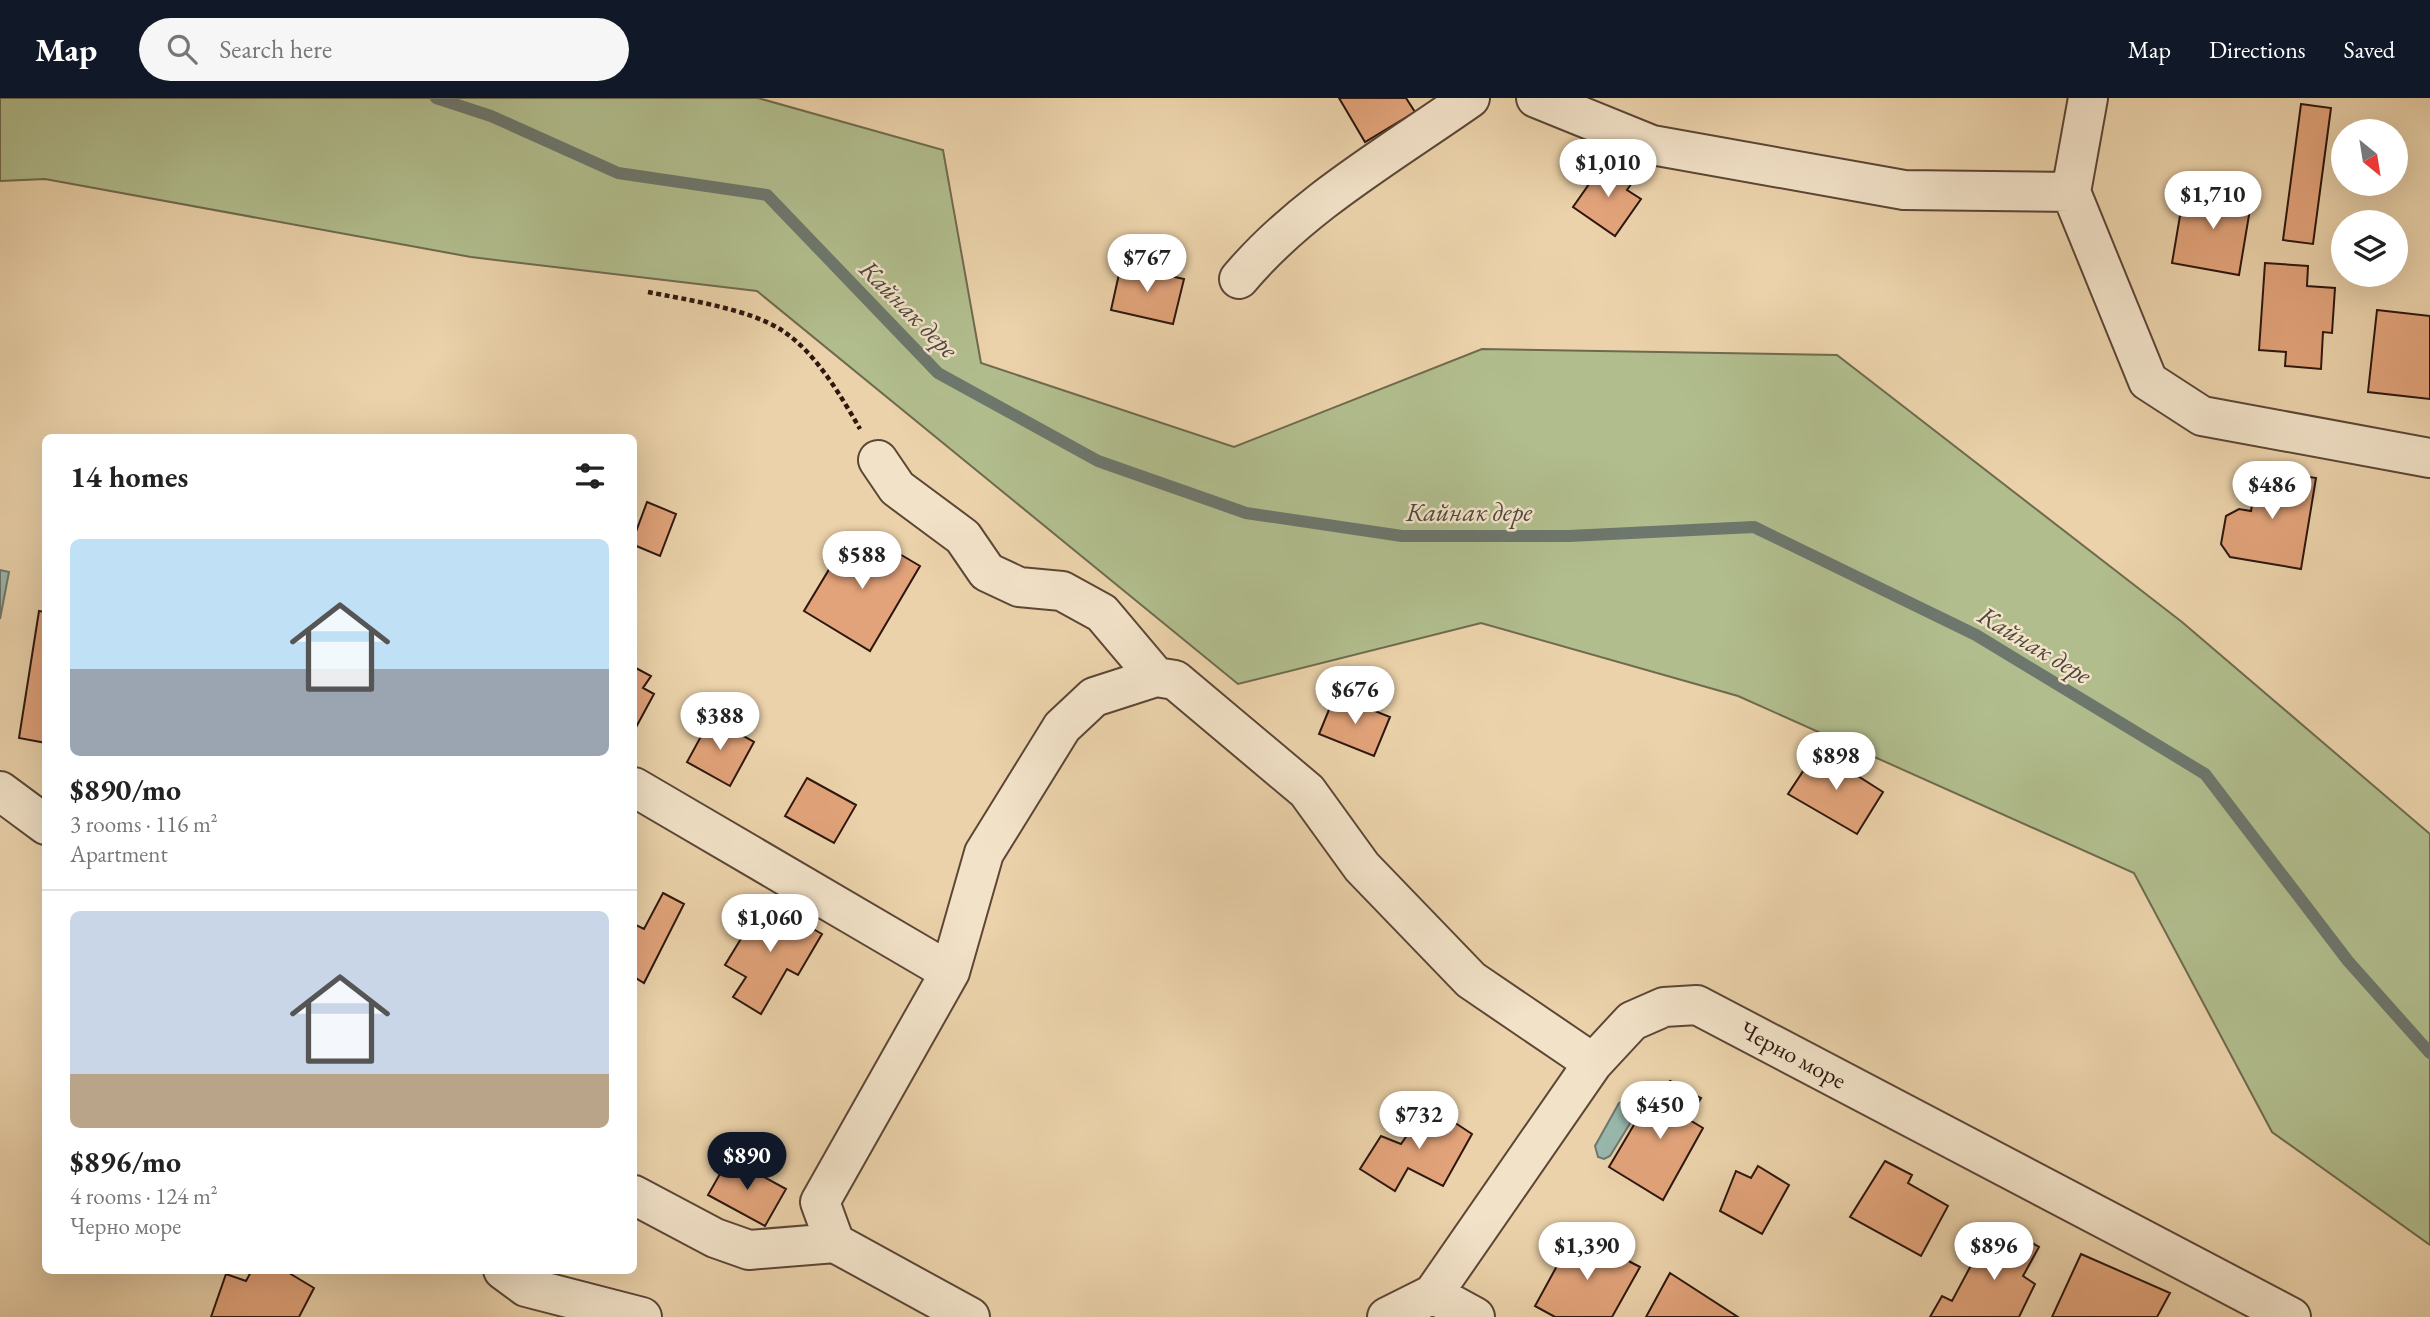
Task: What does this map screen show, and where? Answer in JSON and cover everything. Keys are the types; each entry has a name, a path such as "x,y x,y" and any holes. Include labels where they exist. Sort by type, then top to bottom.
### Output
{"street":[{"path":"1239,279 1299,219 1470,98"},
{"path":"1536,98 1651,145 1851,181 1904,190 2071,192"},
{"path":"2088,98 2071,192 2148,381 2202,416 2430,458"},
{"path":"878,460 897,488 963,537 987,572 1019,587 1062,591 1102,613 1156,677"},
{"path":"835,1243 820,1202 950,972 984,853 1062,727 1094,697 1156,677 1175,680 1307,791 1362,867 1471,980 1593,1063"},
{"path":"637,789 950,972"},
{"path":"0,792 42,822"},
{"name":"Черно море","path":"1433,1294 1593,1063 1632,1021 1664,1007 1697,1005 2291,1317"},
{"path":"637,1197 715,1238 749,1250 835,1243 970,1317"},
{"path":"508,1274 526,1287 642,1317"},
{"path":"1387,1317 1433,1294 1469,1315"}],"path":[{"path":"648,292 740,312 783,331 815,361 841,396 878,460"}],"green space":[{"path":"0,98 758,98 943,150 981,363 1234,447 1482,349 1837,355 2182,622 2430,834 2430,1245 2272,1132 2134,873 1738,696 1481,623 1238,684 757,291 471,257 45,179 0,181"}],"water":[{"path":"0,570 9,572 0,619"},
{"path":"1628,1099 1634,1102 1637,1112 1610,1156 1604,1159 1598,1157 1595,1146 1619,1103"}],"building":[{"path":"1339,98 1406,98 1415,112 1365,142"},
{"path":"2301,104 2331,108 2313,244 2283,240"},
{"path":"1606,160 1634,180 1627,190 1641,199 1615,236 1573,207"},
{"path":"2195,187 2252,197 2239,275 2172,263 2182,204 2191,206"},
{"path":"2265,263 2308,266 2307,286 2335,288 2332,333 2323,332 2321,369 2285,366 2286,352 2259,350"},
{"path":"1121,265 1184,279 1173,324 1111,310"},
{"path":"2377,310 2430,316 2430,399 2368,392"},
{"path":"2258,469 2316,478 2301,569 2230,557 2221,544 2226,516 2239,509 2251,511"},
{"path":"647,502 676,514 660,556 637,546 637,529"},
{"path":"851,533 882,552 886,546 920,566 870,651 804,611"},
{"path":"39,611 42,611 42,742 19,738"},
{"path":"637,669 651,676 643,688 654,694 637,725"},
{"path":"1335,695 1390,717 1374,756 1319,734"},
{"path":"711,718 754,742 730,786 687,762"},
{"path":"1817,750 1883,792 1857,834 1788,794"},
{"path":"807,778 856,805 834,843 785,816"},
{"path":"663,893 684,904 644,983 637,979 637,926 644,929"},
{"path":"764,901 822,934 798,975 787,969 761,1014 733,997 746,977 725,965"},
{"path":"1670,1081 1701,1098 1688,1119 1703,1128 1663,1200 1609,1167 1648,1101 1654,1104"},
{"path":"1428,1105 1472,1134 1443,1186 1408,1168 1395,1191 1360,1169 1381,1136 1401,1144"},
{"path":"729,1158 786,1189 765,1226 708,1195"},
{"path":"1885,1161 1912,1175 1908,1183 1948,1206 1921,1256 1850,1217"},
{"path":"1758,1166 1789,1185 1762,1234 1720,1211 1736,1171 1751,1178"},
{"path":"2004,1227 2039,1247 2023,1276 2035,1284 2019,1317 1930,1317 1942,1296 1952,1301 1976,1256 1986,1260"},
{"path":"1575,1233 1640,1267 1612,1317 1555,1317 1535,1306"},
{"path":"2081,1254 2170,1293 2157,1317 2052,1317"},
{"path":"1670,1273 1738,1317 1646,1317"},
{"path":"226,1274 246,1281 250,1274 291,1274 314,1288 299,1317 211,1317"}],"waterway":[{"name":"Кайнак дере","path":"436,98 491,116 618,173 767,195 938,373 1098,461 1246,513 1402,536 1569,536 1754,527 1976,635 2205,774 2348,961 2430,1053"}]}
